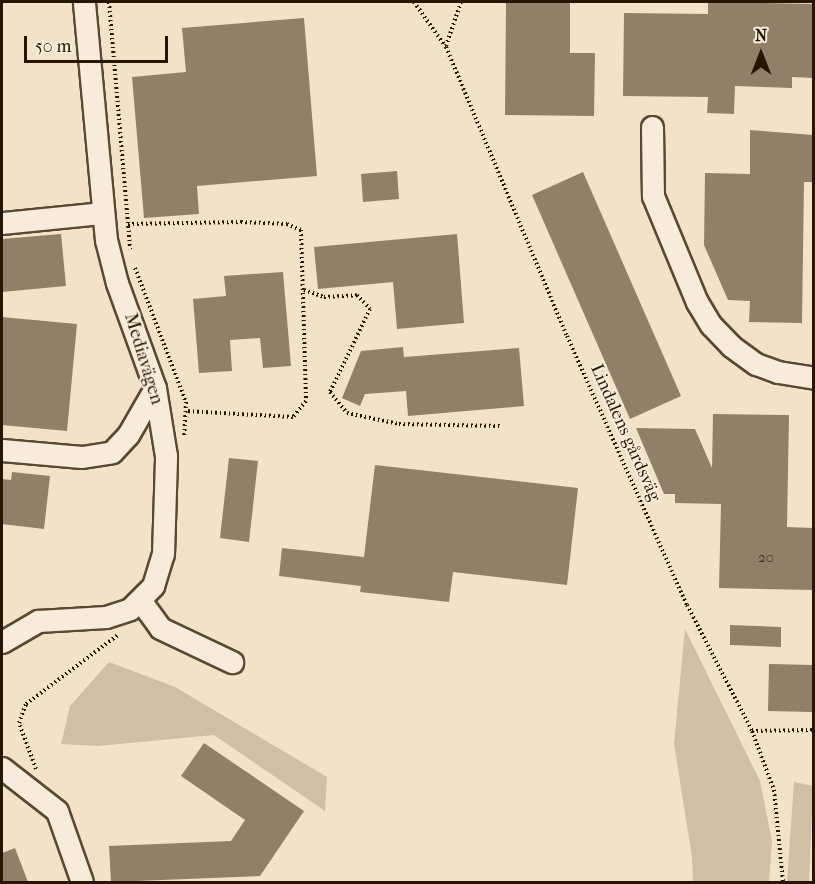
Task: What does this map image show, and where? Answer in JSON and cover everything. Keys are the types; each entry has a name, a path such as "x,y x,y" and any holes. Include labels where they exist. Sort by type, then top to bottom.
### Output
{"street":[{"name":"Mediavägen","path":"2,642 38,621 106,617 130,609 153,586 163,554 166,456 155,388 117,283 103,213 84,2"},
{"path":"652,127 653,196 696,303 711,325 731,346 756,364 778,372 813,378"},
{"path":"2,223 103,213"},
{"path":"2,450 82,456 112,452 128,435 155,388"},
{"path":"140,600 160,628 232,662"},
{"path":"2,768 52,804 82,882"}],"path":[{"name":"Lindalens gårdsväg","path":"414,2 446,47 567,336 687,605 752,731 774,790 783,882"},
{"path":"446,47 461,2"},
{"path":"128,224 287,224 301,230 306,401 293,417 186,411"},
{"path":"304,290 324,297 357,294 370,309 330,392 348,413 399,424 501,426"},
{"path":"752,731 813,730"}],"shaded area":[{"path":"685,629 760,781 772,841 769,882 693,882 692,857 674,744"},
{"path":"109,662 175,687 327,777 325,811 214,735 98,746 61,744 70,706"},
{"path":"794,782 813,786 809,882 787,882"}],"building":[{"path":"506,2 570,2 570,53 595,53 594,116 505,115"},
{"path":"708,2 813,4 813,78 792,77 792,88 735,86 734,114 707,113 708,97 623,96 624,13 708,14"},
{"path":"304,18 317,176 197,186 199,214 144,218 132,77 186,72 182,28"},
{"path":"750,130 813,135 813,182 804,182 802,323 749,322 750,301 728,300 704,245 705,173 750,174"},
{"path":"397,171 399,199 363,202 361,174"},
{"path":"583,172 681,396 630,419 532,195"},
{"path":"61,234 66,286 2,292 2,239"},
{"path":"457,234 464,323 397,329 393,282 318,289 314,247"},
{"path":"283,272 291,366 263,368 260,338 230,340 232,371 199,373 193,299 226,296 224,276"},
{"path":"2,317 77,324 67,431 2,425"},
{"path":"403,347 404,357 519,348 524,406 408,416 406,391 365,394 360,406 342,398 361,351"},
{"path":"713,414 789,415 787,527 813,528 813,590 719,588 721,504 675,503 675,494 664,494 636,428 695,429 712,468"},
{"path":"229,458 258,461 249,542 220,538"},
{"path":"375,465 578,488 567,585 453,572 449,602 360,592 361,586 279,576 282,548 364,557"},
{"path":"12,472 50,476 44,529 2,524 2,479 11,480"},
{"path":"730,625 781,627 781,647 730,645"},
{"path":"769,664 813,665 813,712 768,711"},
{"path":"204,743 304,811 260,876 111,882 109,846 231,841 245,820 181,776"},
{"path":"15,848 28,882 2,882 2,853"}]}
